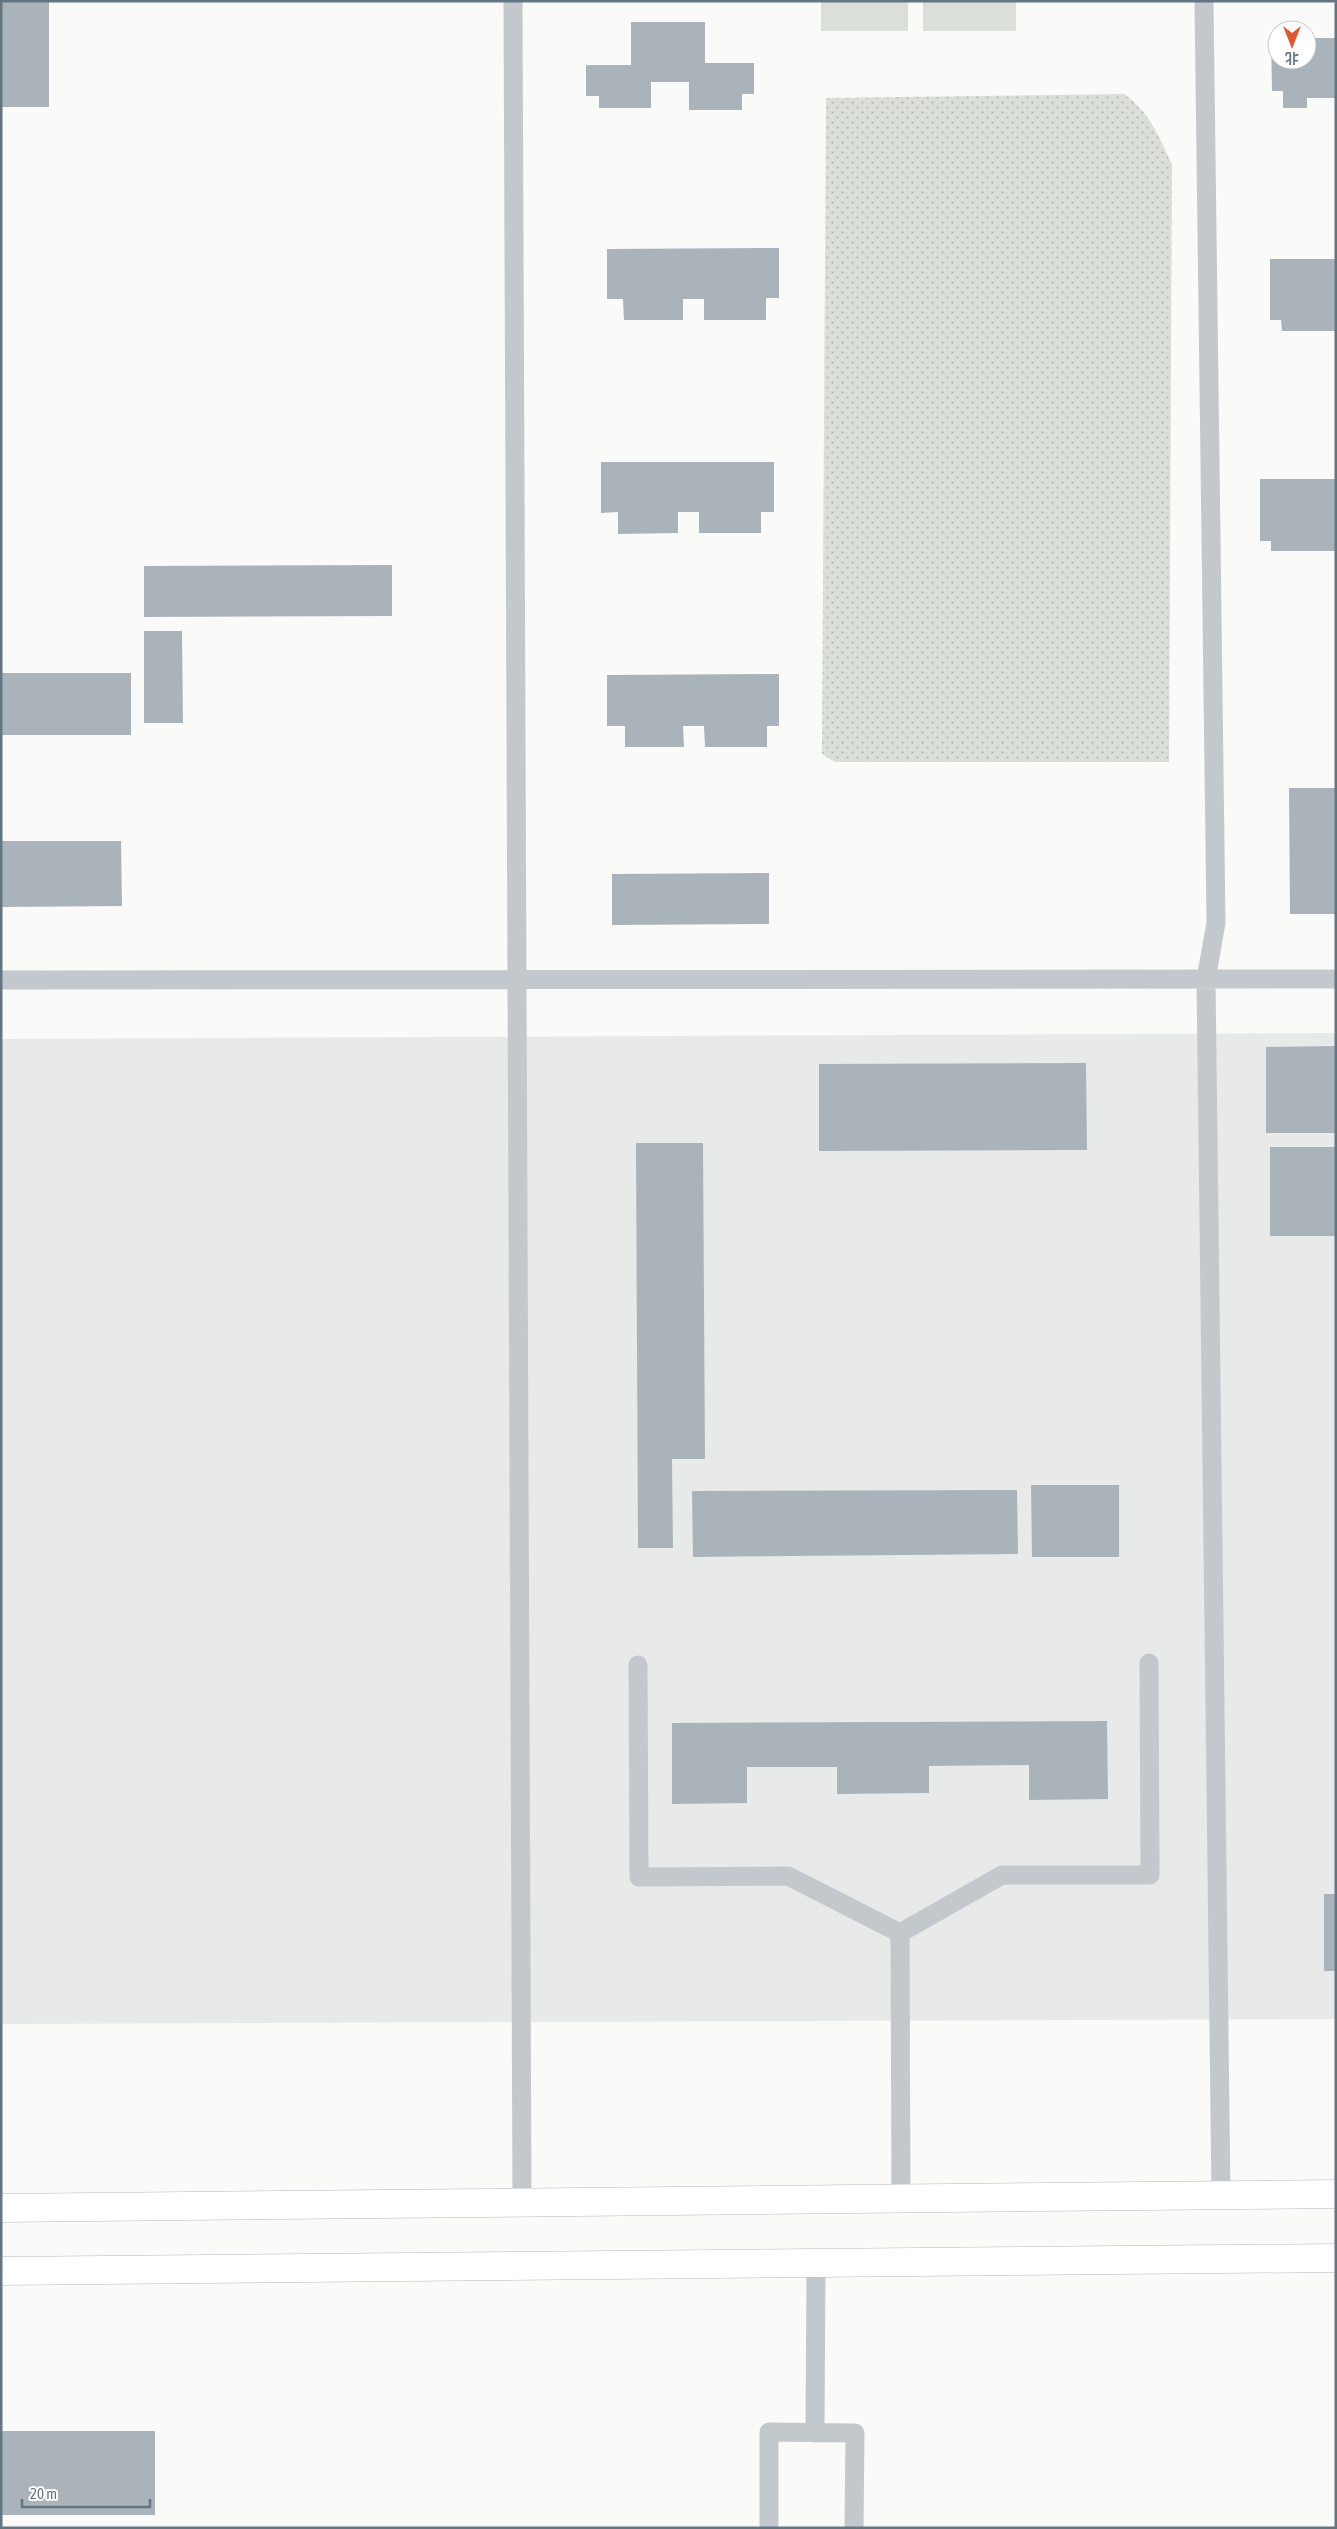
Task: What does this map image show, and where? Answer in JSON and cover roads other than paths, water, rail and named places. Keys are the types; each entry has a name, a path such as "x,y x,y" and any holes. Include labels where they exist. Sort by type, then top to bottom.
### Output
{"main road":[{"path":"1,2208 1336,2194"},
{"path":"1,2271 1336,2258"}],"lane":[{"path":"513,1 522,2202"},
{"path":"1204,1 1216,923 1206,979 1220,2195"},
{"path":"1,980 1336,979"},
{"path":"900,1933 1002,1875 1150,1875 1149,1663"},
{"path":"638,1665 639,1877 788,1876 900,1933"},
{"path":"900,1933 901,2198"},
{"path":"815,2433 816,2263"},
{"path":"769,2528 769,2432 855,2433 854,2528"}]}
